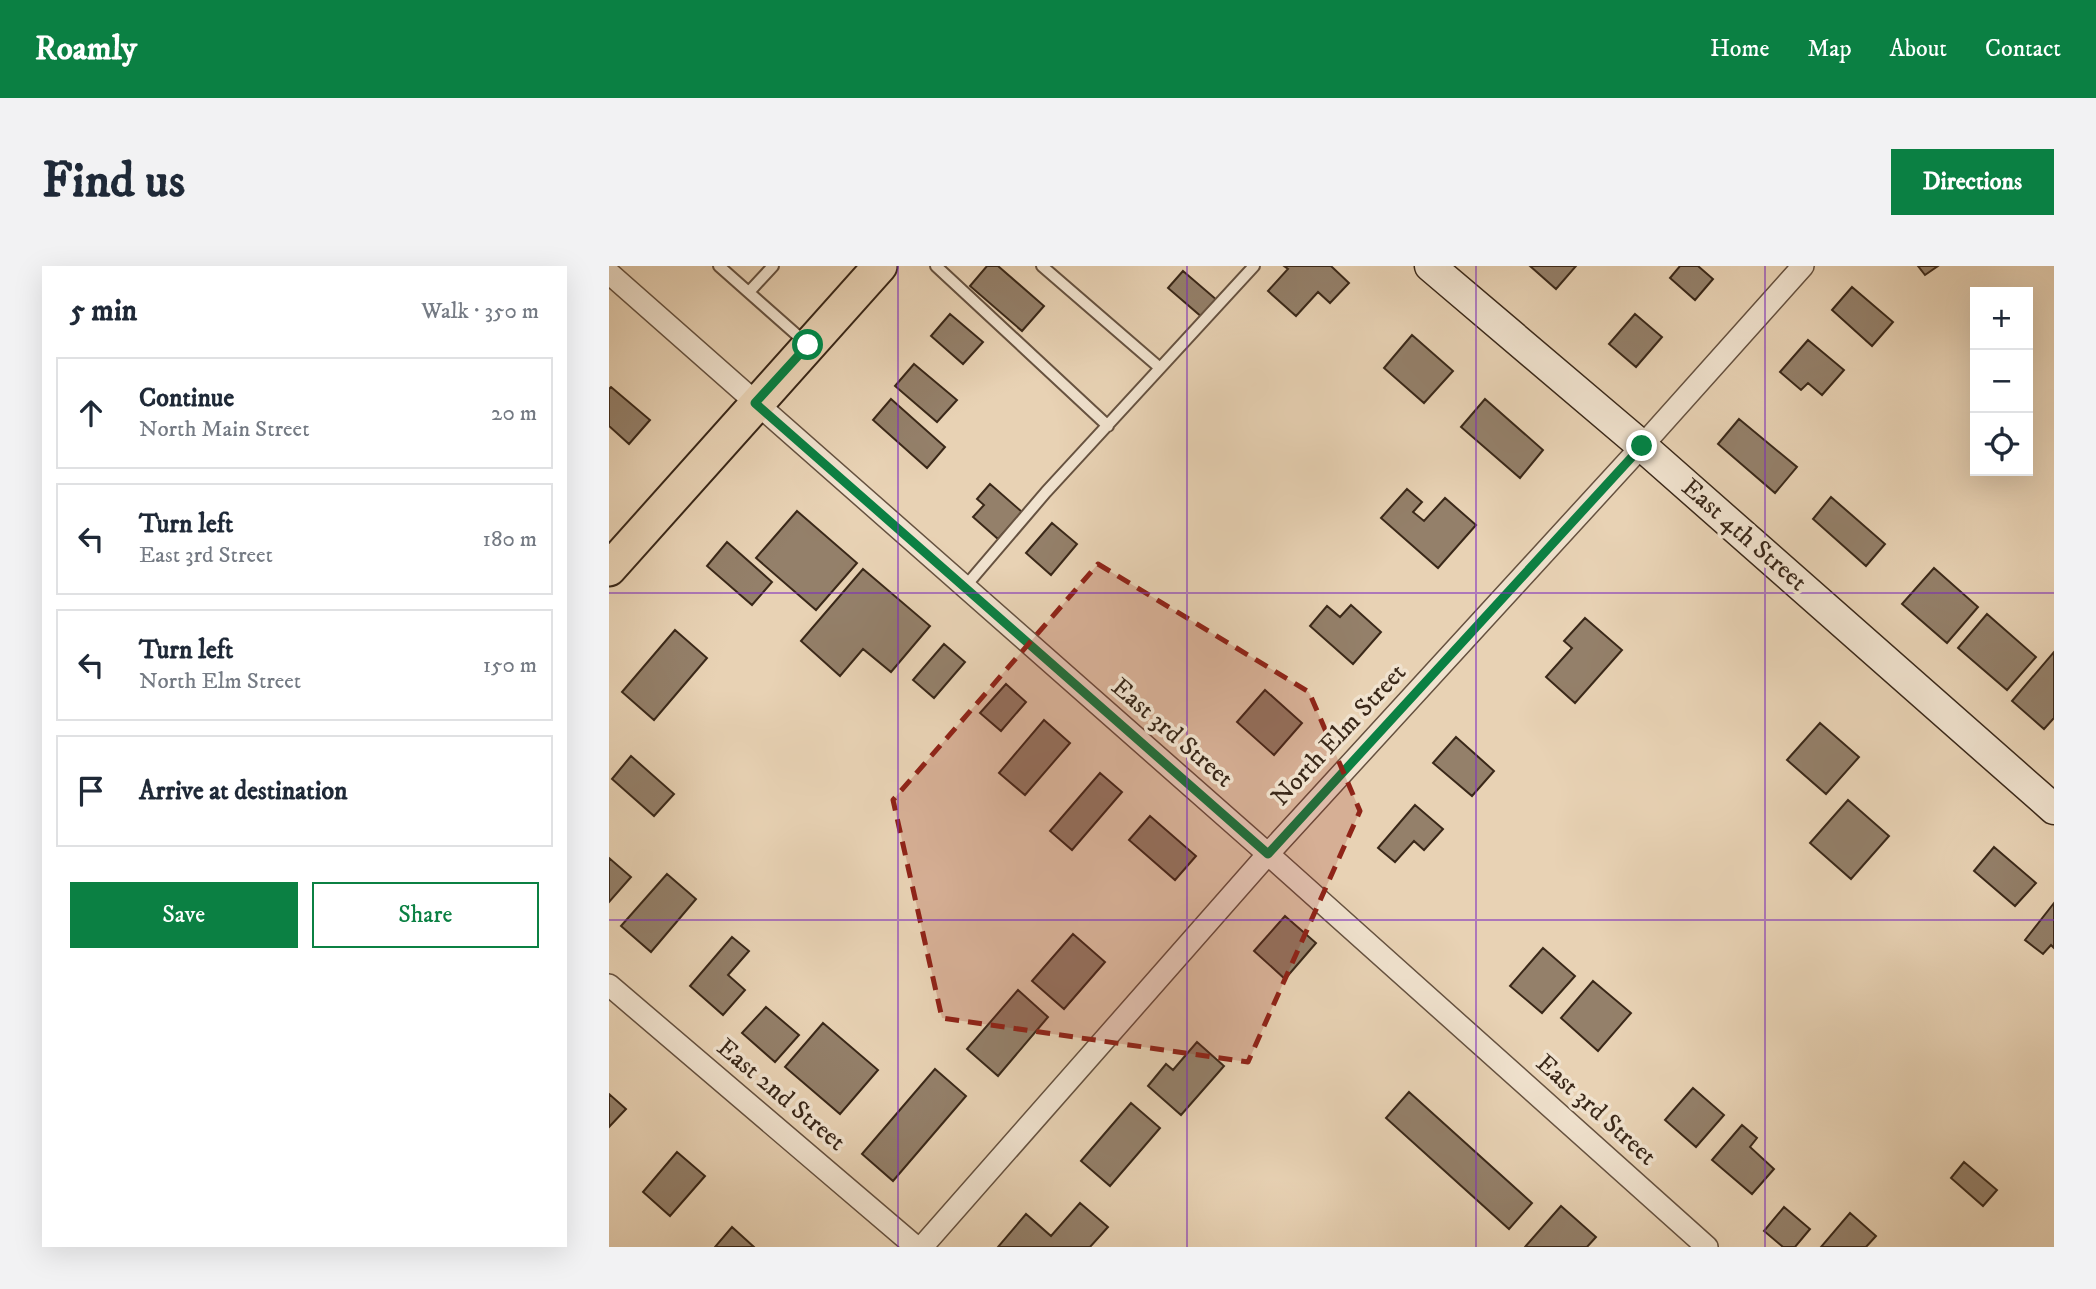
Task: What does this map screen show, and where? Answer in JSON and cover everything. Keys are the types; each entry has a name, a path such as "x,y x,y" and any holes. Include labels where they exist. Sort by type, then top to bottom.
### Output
{"main road":[{"path":"609,569 878,267"}],"street":[{"name":"East 4th Street","path":"1430,266 1642,446 2052,803"},
{"name":"North Elm Street","path":"922,1247 1268,854 1803,266"},
{"name":"East 3rd Street","path":"609,273 1268,854 1707,1247"},
{"name":"East 2nd Street","path":"609,985 916,1247"}],"lane":[{"path":"719,266 808,345"},
{"path":"749,292 773,266"},
{"path":"936,266 1108,426"},
{"path":"1042,266 1160,368"},
{"path":"964,587 1046,492 1254,266"}],"highlighted area":[{"path":"1098,564 1309,692 1360,811 1248,1062 942,1018 893,800"}],"building":[{"path":"987,266 998,266 1044,306 1022,331 970,286"},
{"path":"1284,266 1331,266 1349,283 1330,303 1318,292 1296,316 1268,291 1288,269"},
{"path":"1530,266 1576,266 1556,289"},
{"path":"1680,266 1698,266 1713,279 1695,300 1670,278"},
{"path":"1918,266 1938,266 1925,275"},
{"path":"1183,271 1218,301 1203,318 1168,288"},
{"path":"1852,287 1893,322 1872,346 1832,310"},
{"path":"950,314 983,342 963,364 931,336"},
{"path":"1635,314 1662,337 1636,367 1609,344"},
{"path":"1412,335 1453,371 1424,403 1384,368"},
{"path":"1808,340 1844,370 1822,395 1808,383 1801,390 1780,372"},
{"path":"914,364 957,400 937,422 895,386"},
{"path":"611,387 650,420 629,444 609,426"},
{"path":"891,399 945,447 927,468 873,420"},
{"path":"1485,399 1543,450 1520,478 1461,427"},
{"path":"1739,419 1797,467 1775,493 1718,444"},
{"path":"990,484 1022,512 998,539 973,517 984,505 977,499"},
{"path":"1407,489 1422,502 1413,512 1424,521 1445,498 1476,525 1438,568 1381,518"},
{"path":"1831,497 1885,544 1866,566 1813,519"},
{"path":"797,511 857,563 816,610 756,558"},
{"path":"1052,523 1077,544 1051,575 1026,553"},
{"path":"727,542 772,582 752,605 707,566"},
{"path":"1934,568 1978,607 1947,643 1902,604"},
{"path":"863,569 930,626 891,672 863,649 840,676 801,641"},
{"path":"1351,605 1381,632 1353,664 1310,626 1327,606 1340,617"},
{"path":"1987,614 2036,657 2007,690 1958,648"},
{"path":"1585,618 1622,650 1575,703 1546,677 1572,648 1564,641"},
{"path":"675,630 707,658 654,720 622,692"},
{"path":"944,644 965,662 934,698 913,680"},
{"path":"2054,652 2054,718 2044,729 2012,701"},
{"path":"1006,684 1026,702 1001,731 980,713"},
{"path":"1265,690 1302,723 1274,755 1237,722"},
{"path":"1044,720 1070,743 1025,795 999,773"},
{"path":"1820,723 1859,757 1826,794 1787,760"},
{"path":"1456,737 1494,771 1472,796 1433,763"},
{"path":"631,756 674,794 654,816 612,779"},
{"path":"1100,773 1122,792 1072,850 1050,831"},
{"path":"1848,800 1889,836 1851,879 1810,843"},
{"path":"1415,805 1443,829 1424,850 1414,841 1395,862 1378,848"},
{"path":"1150,816 1196,856 1175,880 1129,840"},
{"path":"1994,847 2036,883 2015,906 1974,871"},
{"path":"609,858 631,877 609,902"},
{"path":"667,874 696,899 651,952 621,926"},
{"path":"2054,903 2054,948 2051,945 2043,954 2025,940"},
{"path":"1285,916 1316,943 1285,979 1254,951"},
{"path":"1073,934 1105,962 1064,1009 1032,981"},
{"path":"732,937 749,951 728,975 745,990 723,1015 690,986"},
{"path":"1543,948 1575,976 1542,1013 1510,986"},
{"path":"1593,981 1631,1013 1598,1051 1561,1018"},
{"path":"1018,990 1048,1017 998,1076 967,1049"},
{"path":"766,1007 799,1035 775,1062 742,1033"},
{"path":"823,1023 878,1070 840,1114 785,1067"},
{"path":"1197,1042 1224,1066 1181,1115 1148,1086 1166,1064 1173,1070"},
{"path":"935,1069 966,1096 893,1181 862,1154"},
{"path":"1693,1088 1724,1115 1696,1147 1665,1120"},
{"path":"1409,1092 1532,1203 1509,1229 1386,1118"},
{"path":"609,1094 626,1109 609,1127"},
{"path":"1131,1103 1160,1128 1110,1186 1081,1161"},
{"path":"1742,1125 1757,1138 1750,1147 1774,1169 1752,1194 1712,1160"},
{"path":"677,1152 705,1176 670,1216 643,1192"},
{"path":"1964,1162 1997,1190 1983,1206 1951,1178"},
{"path":"1080,1203 1108,1227 1090,1247 998,1247 1026,1214 1051,1236"},
{"path":"1561,1206 1596,1237 1587,1247 1525,1247"},
{"path":"1784,1207 1810,1229 1795,1247 1783,1247 1764,1231"},
{"path":"1850,1213 1876,1236 1866,1247 1821,1247"},
{"path":"732,1227 754,1247 715,1247"}],"route":[{"path":"808,345 755,403 1268,854 1642,446"}]}
